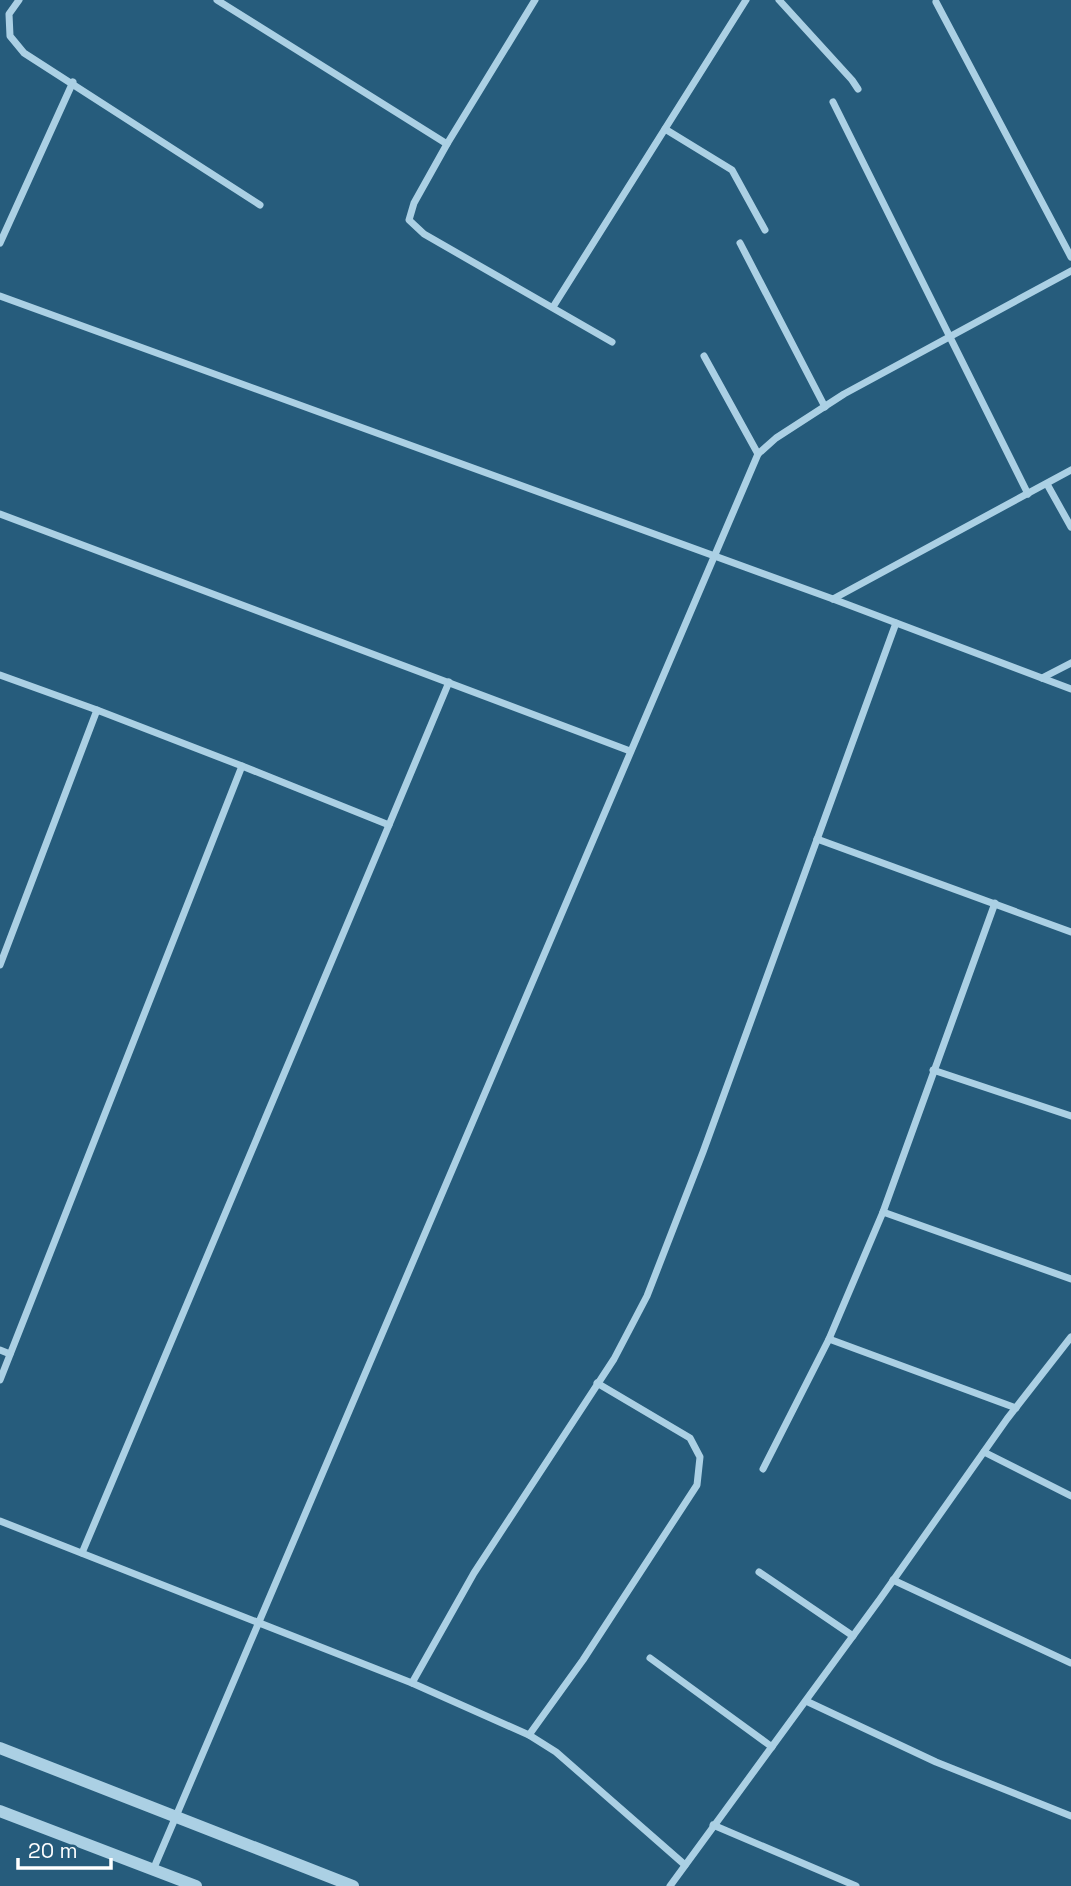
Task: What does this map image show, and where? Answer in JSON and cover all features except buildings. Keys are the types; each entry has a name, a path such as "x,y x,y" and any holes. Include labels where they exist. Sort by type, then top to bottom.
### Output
{"street":[{"path":"19,0 9,14 10,36 24,53 73,82 260,205"},
{"path":"217,0 447,144"},
{"path":"535,0 447,144 414,202 409,220 424,234 612,342"},
{"path":"553,307 746,0"},
{"path":"779,0 858,89"},
{"path":"936,2 1071,257"},
{"path":"0,8 9,14"},
{"path":"0,243 73,82"},
{"path":"833,102 1028,494"},
{"path":"665,130 732,170 765,230"},
{"path":"740,243 825,407"},
{"path":"153,1870 758,454 776,438 844,394 1071,271"},
{"path":"0,296 833,599 1071,689"},
{"path":"704,356 758,454"},
{"path":"833,599 1071,470"},
{"path":"1047,484 1071,527"},
{"path":"0,514 630,751"},
{"path":"412,1683 474,1573 614,1359 648,1296 704,1152 896,623"},
{"path":"1042,678 1071,663"},
{"path":"0,675 97,710 389,825"},
{"path":"82,1553 449,682"},
{"path":"0,965 97,710"},
{"path":"0,1380 242,766"},
{"path":"817,839 1071,932"},
{"path":"763,1469 829,1339 883,1212 995,902"},
{"path":"933,1070 1071,1116"},
{"path":"883,1212 1071,1279"},
{"path":"670,1886 1016,1408 1071,1337"},
{"path":"829,1339 1016,1408"},
{"path":"0,1350 10,1354"},
{"path":"529,1735 583,1660 697,1485 700,1457 690,1438 597,1383"},
{"path":"984,1452 1071,1496"},
{"path":"0,1521 412,1683 529,1735 556,1752 685,1865"},
{"path":"759,1572 853,1636"},
{"path":"893,1580 1071,1663"},
{"path":"650,1658 772,1747"},
{"path":"806,1701 936,1762 1071,1816"},
{"path":"0,1748 353,1886"},
{"path":"0,1811 196,1886"},
{"path":"713,1825 856,1886"}]}
